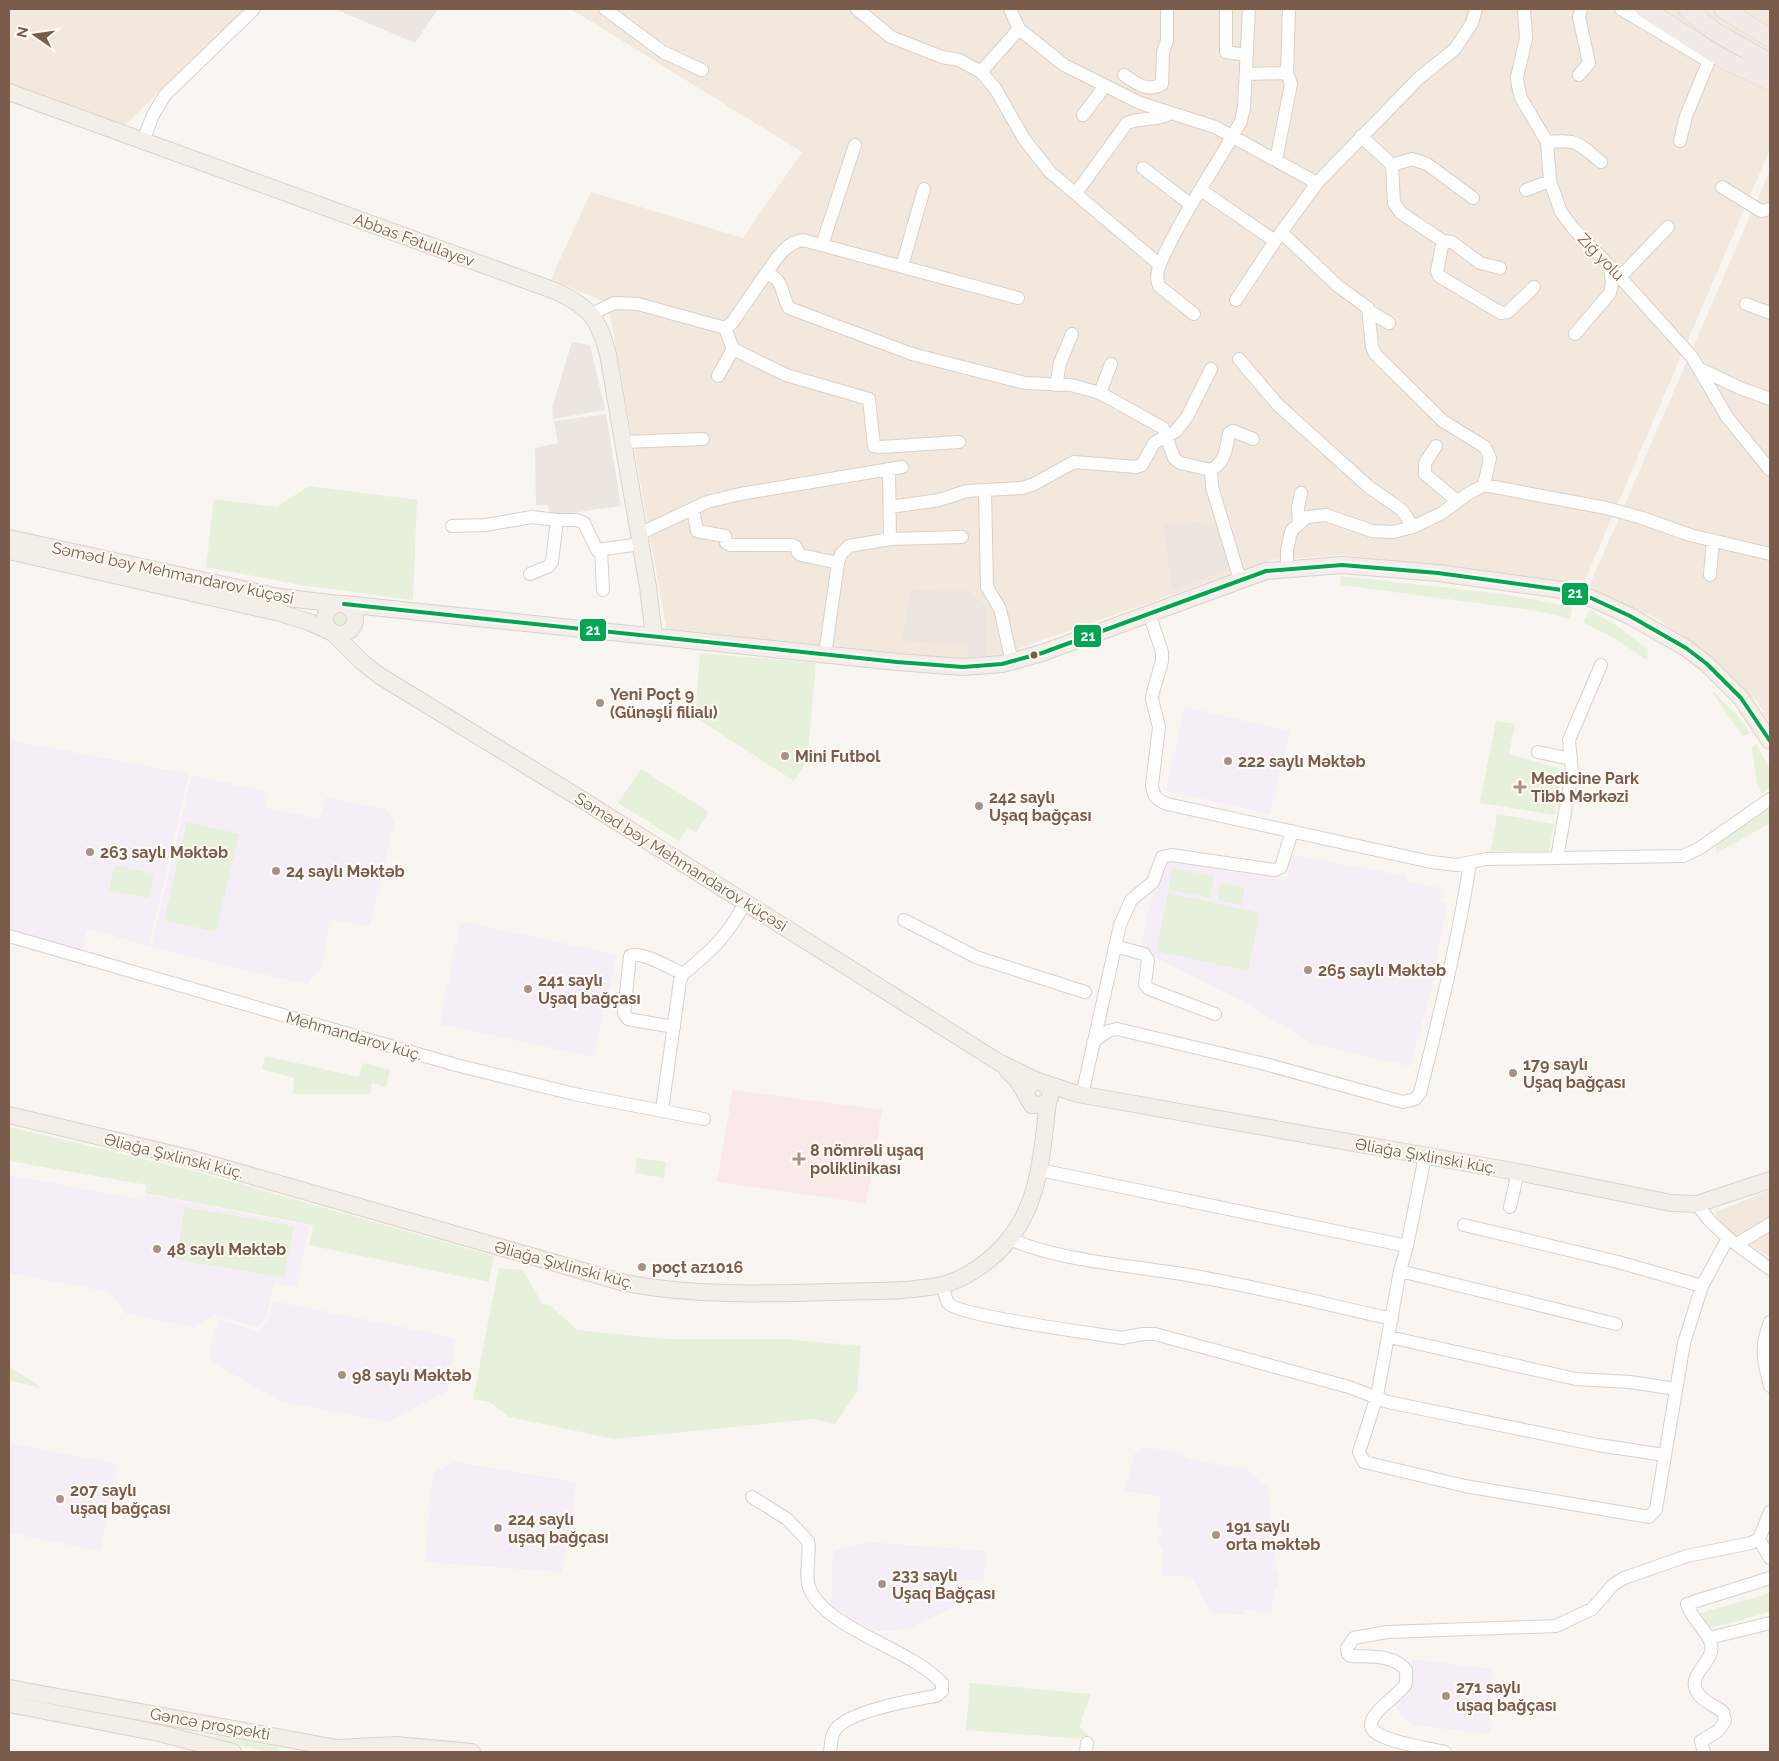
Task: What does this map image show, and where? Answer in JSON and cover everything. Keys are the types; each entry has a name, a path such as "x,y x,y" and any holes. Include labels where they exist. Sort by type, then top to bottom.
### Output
{"highway":[{"path":"1645,9 1723,59 1770,81"},
{"path":"1687,9 1714,31 1770,64"},
{"path":"1723,9 1770,38"},
{"path":"1741,9 1770,33"}],"main road":[{"name":"Abbas Fətullayev","path":"9,92 558,292 584,306 592,314 600,328 608,354 652,611 654,636"},
{"name":"Səməd bəy Mehmandarov küçəsi","path":"9,538 279,597 944,666 990,666 1012,662 1266,571 1342,566 1438,572 1562,590 1592,598 1658,631 1706,664 1741,698 1770,741"},
{"name":"Səməd bəy Mehmandarov küçəsi","path":"9,551 280,613 333,633 362,662 380,676 745,902 1000,1063"},
{"path":"362,662 354,641 355,624 353,609 341,604 330,608 325,616 326,626 333,633 343,634 348,632 355,624 367,614 395,608"},
{"path":"1000,1063 1042,1082 1080,1095"},
{"path":"1000,1063 1018,1081 1028,1098 1044,1135"},
{"path":"1028,1098 1032,1083 1042,1082 1050,1089 1048,1101"},
{"path":"1028,1098 1037,1106 1048,1101 1080,1095"},
{"name":"Əliağa Şıxlinski küç.","path":"1080,1095 1518,1172 1671,1203 1697,1204 1770,1180"},
{"name":"Əliağa Şıxlinski küç.","path":"9,1116 189,1158 605,1278 647,1287 690,1292 744,1294 887,1290 943,1284 963,1276 981,1265 1010,1238 1028,1207 1040,1170 1048,1101"},
{"name":"Gəncə prospekti","path":"9,1688 342,1750 397,1745 472,1752"},
{"name":"Gəncə prospekti","path":"9,1704 159,1733 233,1752"},
{"path":"302,1752 313,1748 342,1750"}],"street":[{"path":"143,141 153,115 164,95 254,9"},
{"path":"605,9 663,52 702,70"},
{"path":"857,9 891,37 942,57 959,60 981,72 995,88 1024,139 1050,172 1160,265"},
{"path":"1010,9 1019,29 1031,41 1064,65 1140,103 1215,126 1317,183"},
{"path":"1124,75 1143,88 1157,87 1162,84 1162,52 1167,41 1167,9"},
{"path":"1226,9 1226,52 1247,55"},
{"path":"1194,314 1159,286 1156,280 1160,265 1191,205 1241,121 1244,107 1249,9"},
{"path":"1276,160 1288,107 1291,84 1287,73 1289,9"},
{"path":"1236,300 1317,183 1419,78 1455,49 1472,23 1476,9"},
{"name":"Zığ yolu","path":"1524,9 1526,39 1517,77 1518,86 1521,98 1547,142 1550,181 1561,212 1573,228 1620,277 1700,369 1709,390 1727,417 1770,470"},
{"path":"1579,74 1589,63 1579,17 1581,9"},
{"path":"1621,9 1705,59 1708,64 1686,116 1680,141"},
{"path":"981,72 1019,29"},
{"path":"1246,74 1287,73"},
{"path":"1083,115 1105,86"},
{"path":"1076,193 1127,123 1138,119 1165,117 1171,113"},
{"path":"1361,136 1392,165 1394,203 1401,213 1443,241 1452,242 1480,263 1500,268"},
{"path":"1547,142 1569,140 1578,142 1601,162"},
{"path":"822,244 856,145"},
{"path":"1392,165 1412,159 1427,164 1473,198"},
{"path":"1143,168 1191,205"},
{"path":"1526,190 1550,181"},
{"path":"1722,187 1761,211 1770,209"},
{"path":"902,266 924,189"},
{"path":"1201,190 1278,237 1338,286 1389,323"},
{"path":"1620,277 1668,227"},
{"path":"725,328 732,323 784,247 803,240 1018,298"},
{"path":"1443,241 1437,272 1439,276 1501,313 1508,312 1534,287"},
{"path":"1576,334 1610,293 1612,284 1610,267"},
{"path":"765,274 777,278 788,308 912,354 1025,382 1071,385 1100,393 1156,423 1168,436 1174,458 1180,463 1211,470 1219,465 1225,457 1229,433 1233,431 1252,439"},
{"path":"592,314 614,303 638,304 725,328"},
{"path":"1746,304 1770,314"},
{"path":"1369,310 1372,347 1375,354 1443,421 1485,447 1490,458 1484,485"},
{"path":"725,328 733,349 786,375 869,398 874,446 880,448 959,442"},
{"path":"1056,385 1060,363 1072,334"},
{"path":"718,376 733,349"},
{"path":"1239,359 1278,405 1369,487 1402,510 1412,526"},
{"path":"1100,393 1111,364"},
{"path":"890,507 939,500 967,491 1022,488 1034,484 1074,462 1136,467 1142,465 1154,443 1176,431 1187,417 1212,369"},
{"path":"1700,369 1740,388 1770,398"},
{"path":"622,442 703,439"},
{"path":"1436,446 1425,463 1425,474 1457,501"},
{"path":"452,526 484,525 532,516 557,520 568,518 584,523 589,529 594,546 601,550 640,539 707,502 740,494 902,467"},
{"path":"889,470 890,539"},
{"path":"1211,470 1212,487 1240,580"},
{"path":"1287,569 1286,550 1290,536 1299,523 1316,514 1326,515 1384,533 1412,526 1442,513 1457,501 1484,485 1606,508 1639,517 1690,535 1770,554"},
{"path":"984,491 987,587 1000,609 1012,662"},
{"path":"1299,523 1298,508 1301,493"},
{"path":"693,509 697,531 725,536 726,543 730,545 792,545 801,555 838,563"},
{"path":"530,574 549,566 552,562 557,520"},
{"path":"825,655 838,563 841,554 849,546 890,539 962,537"},
{"path":"1710,575 1713,540"},
{"path":"601,550 604,590"},
{"path":"1149,613 1160,646 1162,661 1152,699 1159,727 1152,785 1153,793 1158,801 1167,804 1450,865 1486,859 1683,856 1700,848 1770,799"},
{"path":"1558,858 1572,772 1570,740 1600,665"},
{"path":"1538,752 1571,759"},
{"path":"1080,1095 1120,925 1131,900 1153,882 1162,857 1170,855 1275,870 1281,867 1292,832"},
{"path":"1093,1042 1108,1031 1117,1029 1265,1064 1403,1102 1415,1099 1420,1093 1449,977 1461,923 1470,863"},
{"path":"662,1110 680,981 683,974 719,944 737,920 745,902"},
{"path":"904,920 976,957 1085,992"},
{"name":"Mehmandarov küç.","path":"9,936 456,1065 574,1094 704,1119"},
{"path":"1115,946 1144,954 1148,960 1145,984 1149,989 1215,1014"},
{"path":"674,1027 628,1019 624,1013 630,956 634,954 643,955 683,974"},
{"path":"1425,1156 1407,1246 1400,1271 1377,1396 1359,1452 1364,1462 1465,1486 1649,1518 1656,1509 1684,1343 1702,1286 1732,1241 1770,1224"},
{"path":"1040,1170 1407,1246"},
{"path":"1510,1207 1518,1172"},
{"path":"1697,1204 1709,1220 1732,1241 1770,1269"},
{"path":"1464,1225 1618,1262 1702,1286"},
{"path":"1010,1238 1024,1244 1105,1263 1189,1275 1392,1319"},
{"path":"1400,1271 1616,1324"},
{"path":"943,1284 948,1303 955,1308 1122,1338 1154,1334 1350,1386 1398,1404 1598,1445 1665,1455"},
{"path":"1770,1322 1762,1346 1770,1386"},
{"path":"1389,1337 1576,1379 1630,1382 1676,1389"},
{"path":"752,1497 788,1519 808,1541 807,1582 814,1599 822,1607 858,1631 896,1650 922,1667 942,1684 942,1691 936,1696 880,1708 845,1722 832,1735 830,1752"},
{"path":"1445,1752 1385,1737 1373,1730 1371,1725 1373,1715 1405,1685 1406,1670 1396,1661 1351,1656 1348,1654 1347,1648 1354,1638 1387,1632 1556,1626 1592,1609 1613,1585 1624,1578 1687,1556 1751,1543 1759,1539 1770,1512"},
{"path":"1759,1539 1770,1558"},
{"path":"1704,1752 1701,1741 1718,1731 1725,1721 1723,1712 1701,1698 1695,1684 1697,1672 1712,1653 1709,1638 1692,1618 1687,1604 1770,1578"},
{"path":"1709,1638 1770,1623"}],"shaded area":[{"path":"9,9 244,9 124,126 9,83"},
{"path":"335,9 438,9 415,43"},
{"path":"571,9 1770,9 1770,149 1582,587 1479,570 1340,555 1271,560 992,658 926,659 667,632 608,303 551,279 591,192 743,238 802,152"},
{"path":"1770,170 1770,723 1757,702 1702,648 1652,616 1588,589"},
{"path":"572,342 590,345 605,410 553,419 552,408"},
{"path":"606,414 621,506 550,516 548,505 536,505 535,448 558,443 554,421"},
{"path":"1214,521 1230,570 1172,590 1163,524"},
{"path":"910,590 970,591 987,607 987,655 968,657 967,644 902,641"},
{"name":"222 saylı Məktəb","path":"1185,707 1290,731 1270,814 1166,791"},
{"name":"263 saylı Məktəb","path":"9,740 189,774 149,946 88,929 81,951 9,929"},
{"name":"24 saylı Məktəb","path":"192,775 267,792 265,807 319,819 326,798 386,809 389,814 394,823 370,927 331,919 320,973 311,978 309,985 151,947"},
{"name":"265 saylı Məktəb","path":"1292,855 1407,876 1406,881 1443,889 1440,902 1447,904 1431,991 1410,1066 1313,1044 1241,1000 1140,950 1150,904 1164,861 1287,880"},
{"name":"241 saylı Uşaq bağçası","path":"461,921 617,955 593,1057 440,1024"},
{"path":"733,1090 882,1110 866,1203 717,1182"},
{"name":"48 saylı Məktəb","path":"9,1175 144,1200 145,1194 310,1226 296,1287 274,1283 266,1318 258,1328 213,1315 195,1328 125,1313 110,1292 9,1273"},
{"path":"1770,1190 1770,1258 1721,1226 1716,1219 1716,1212"},
{"name":"98 saylı Məktəb","path":"273,1301 456,1338 447,1391 387,1422 280,1401 208,1360 219,1319 258,1331 268,1319"},
{"name":"207 saylı uşaq bağçası","path":"9,1443 117,1464 100,1551 9,1533"},
{"name":"191 saylı orta məktəb","path":"1140,1447 1160,1449 1197,1461 1247,1469 1265,1485 1269,1492 1272,1541 1276,1546 1274,1570 1278,1570 1279,1588 1274,1588 1271,1613 1245,1609 1244,1615 1210,1612 1193,1577 1163,1575 1163,1551 1158,1544 1162,1529 1158,1527 1161,1499 1158,1496 1125,1491 1134,1455"},
{"name":"224 saylı uşaq bağçası","path":"454,1462 577,1482 561,1572 425,1562 433,1473"},
{"name":"233 saylı Uşaq Bağçası","path":"867,1542 986,1551 983,1581 932,1577 931,1587 956,1589 955,1607 911,1627 894,1631 877,1631 863,1625 831,1605 833,1552"},
{"name":"271 saylı uşaq bağçası","path":"1411,1659 1492,1669 1490,1697 1491,1734 1411,1725 1393,1705 1408,1686"}],"green space":[{"path":"309,486 417,500 413,600 301,585 206,567 214,499 277,507"},
{"path":"1340,576 1505,594 1572,607 1570,619 1537,611 1341,585"},
{"path":"1590,610 1616,625 1648,650 1647,660 1616,639 1583,622"},
{"path":"340,612 345,614 347,619 345,624 340,626 335,624 333,619 335,614"},
{"path":"700,653 816,663 807,762 794,781 695,717"},
{"path":"1713,691 1737,715 1750,733 1743,736"},
{"path":"1496,721 1515,724 1509,754 1561,769 1555,815 1480,803"},
{"path":"1756,744 1770,769 1770,788 1762,794 1757,784 1752,748"},
{"path":"641,769 709,812 696,833 687,827 679,841 618,803"},
{"path":"1770,806 1770,823 1717,853 1715,845"},
{"path":"1497,814 1554,824 1549,851 1491,851"},
{"path":"187,822 239,834 216,932 164,920"},
{"path":"115,865 154,874 149,898 109,890"},
{"path":"1172,868 1214,876 1210,898 1168,890"},
{"path":"1220,883 1245,888 1242,905 1217,900"},
{"path":"1168,893 1260,913 1248,971 1156,951"},
{"path":"265,1056 359,1077 363,1063 390,1070 386,1087 372,1083 370,1094 293,1094 294,1078 262,1069"},
{"path":"9,1127 198,1172 494,1256 489,1282 309,1245 313,1225 145,1193 147,1185 9,1161"},
{"path":"637,1158 666,1162 664,1178 635,1173"},
{"path":"185,1207 294,1226 284,1278 176,1259"},
{"path":"499,1268 523,1270 542,1304 551,1306 577,1330 666,1339 785,1339 861,1346 857,1392 835,1424 812,1419 614,1439 509,1417 490,1402 473,1399"},
{"path":"9,1366 41,1387 9,1381"},
{"path":"1770,1593 1770,1612 1711,1628 1697,1614"},
{"path":"970,1683 1091,1694 1079,1727 1089,1736 1083,1739 966,1730"},
{"path":"216,1735 278,1747 278,1752 246,1747 215,1738"}],"transit line":[{"name":"21","path":"344,604 897,662 963,667 1002,664 1042,653 1266,571 1342,565 1438,573 1562,590 1591,598 1630,616 1686,648 1707,664 1741,698 1770,741"}],"place":[{"name":"Yeni Poçt 9 (Günəşli filialı)","path":"600,703"},
{"name":"Mini Futbol","path":"785,756"},
{"name":"222 saylı Məktəb","path":"1228,761"},
{"name":"Medicine Park Tibb Mərkəzi","path":"1520,787"},
{"name":"242 saylı Uşaq bağçası","path":"979,806"},
{"name":"263 saylı Məktəb","path":"90,852"},
{"name":"24 saylı Məktəb","path":"276,871"},
{"name":"265 saylı Məktəb","path":"1308,970"},
{"name":"241 saylı Uşaq bağçası","path":"528,989"},
{"name":"179 saylı Uşaq bağçası","path":"1513,1073"},
{"name":"8 nömrəli uşaq poliklinikası","path":"799,1159"},
{"name":"48 saylı Məktəb","path":"157,1249"},
{"name":"poçt az1016","path":"642,1267"},
{"name":"98 saylı Məktəb","path":"342,1375"},
{"name":"207 saylı uşaq bağçası","path":"60,1499"},
{"name":"224 saylı uşaq bağçası","path":"498,1528"},
{"name":"191 saylı orta məktəb","path":"1216,1535"},
{"name":"233 saylı Uşaq Bağçası","path":"882,1584"},
{"name":"271 saylı uşaq bağçası","path":"1446,1696"}]}
